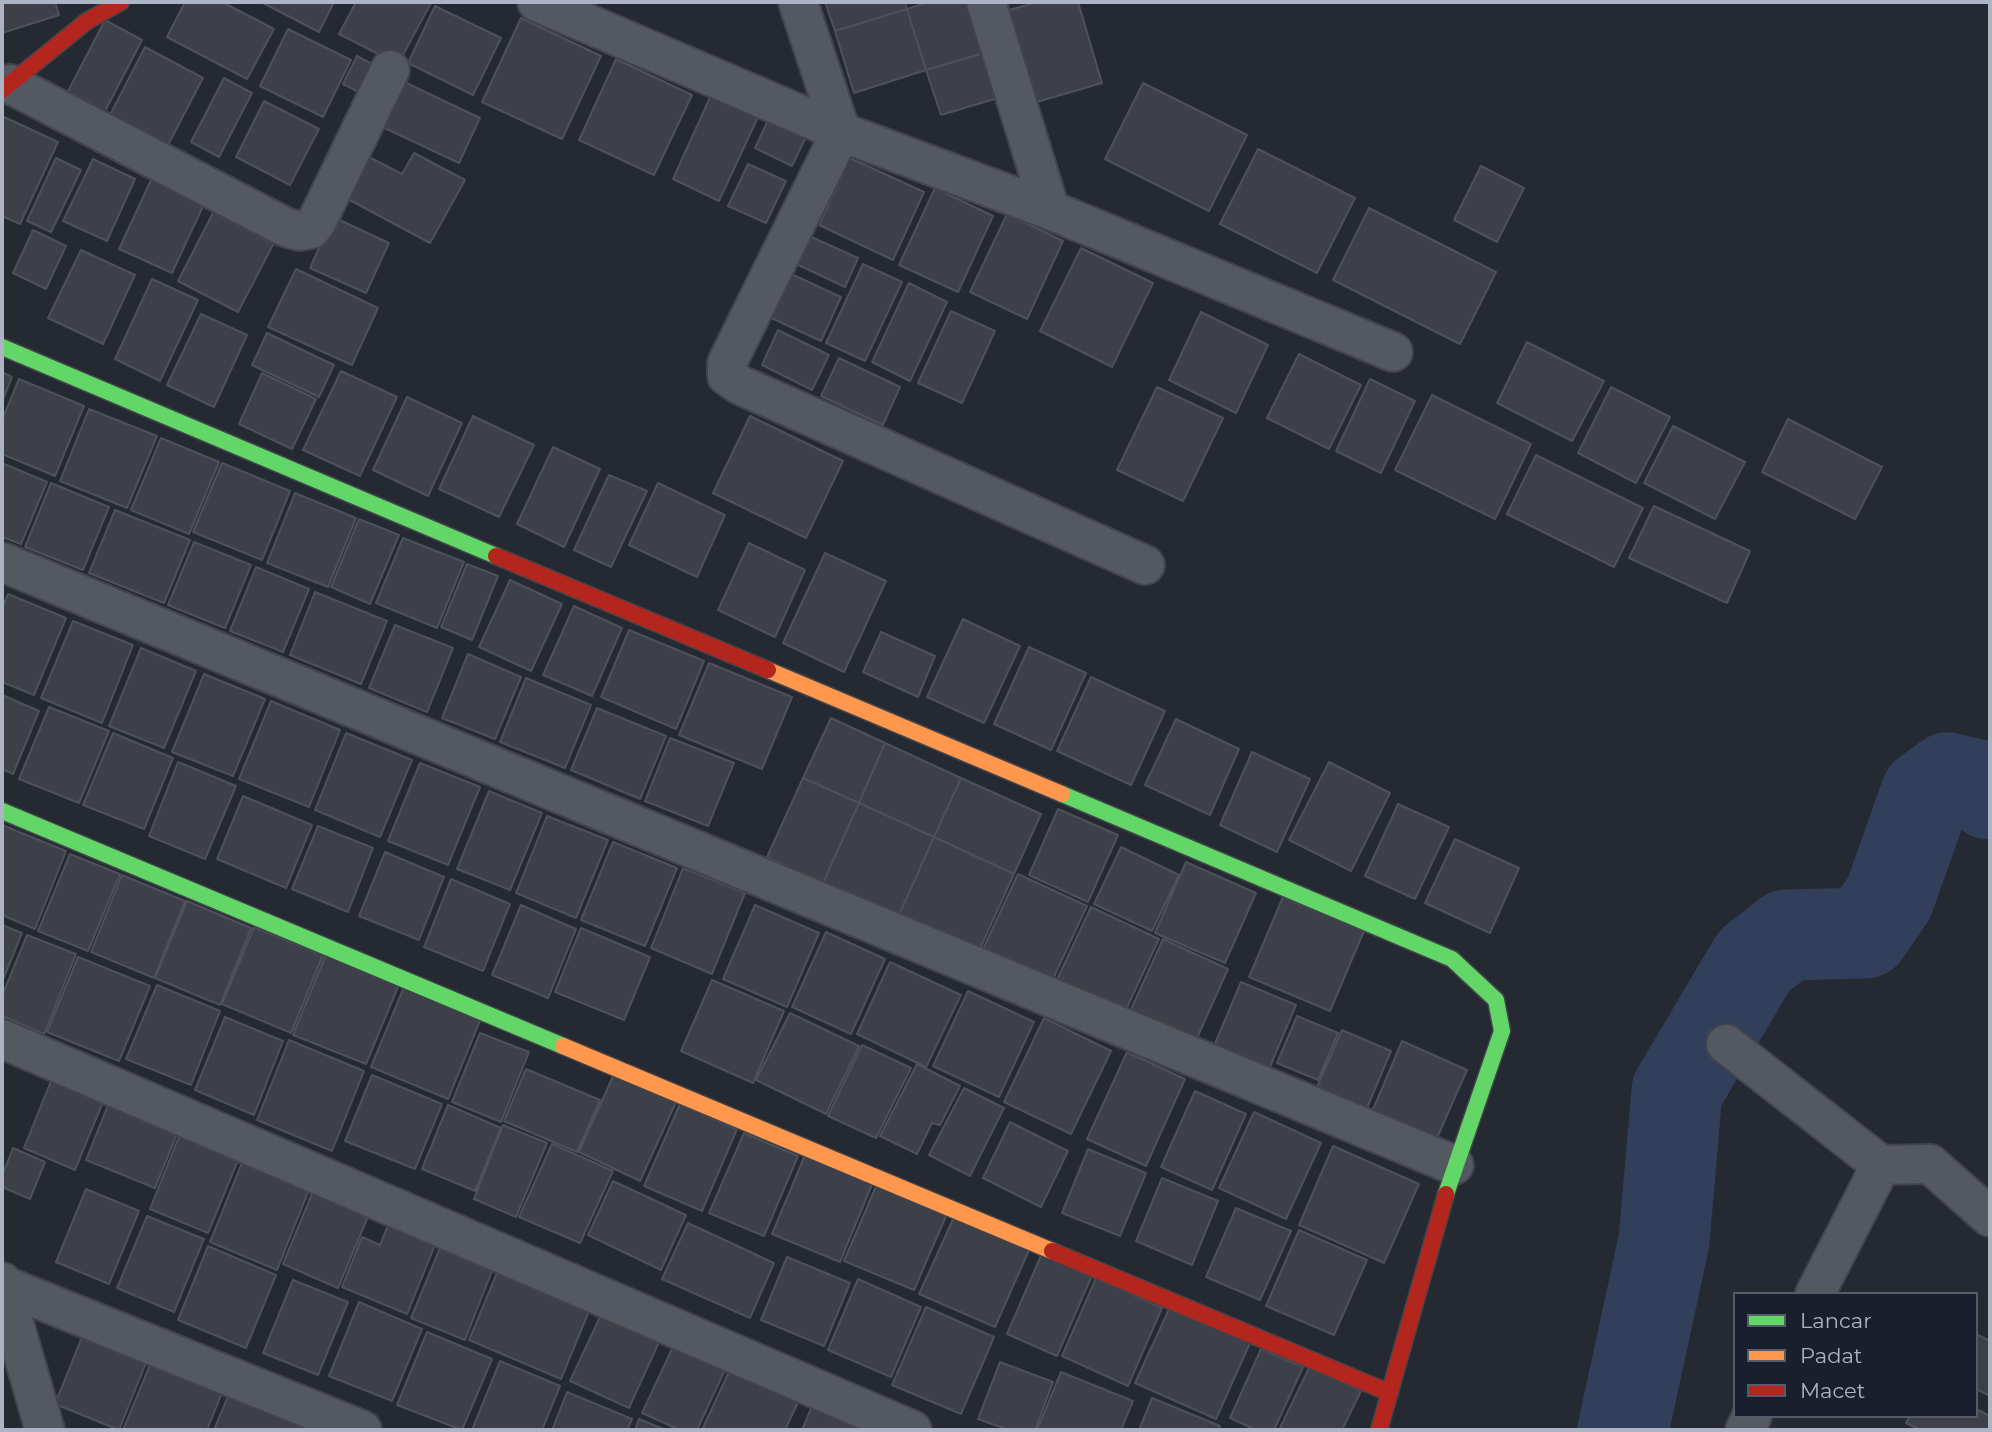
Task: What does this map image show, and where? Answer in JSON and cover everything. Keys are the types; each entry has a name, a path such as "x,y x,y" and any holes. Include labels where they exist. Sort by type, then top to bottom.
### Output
{"street":[{"path":"121,2 84,11 6,87 299,231 311,229 317,221 390,70"},
{"path":"537,2 576,12 841,132 1050,210 1393,352"},
{"path":"798,2 841,132 727,363 727,376 752,390 1145,565"},
{"path":"986,2 1050,210"},
{"path":"2,347 1452,959 1496,1000 1502,1031 1454,1165 1380,1430"},
{"path":"2,562 1454,1165"},
{"path":"2,811 1390,1393"},
{"path":"2,1039 912,1430"},
{"path":"1727,1044 1881,1165 1930,1164 1990,1217"},
{"path":"1816,1292 1881,1165"},
{"path":"2,1283 45,1430"},
{"path":"2,1283 362,1430"}],"building":[{"path":"2,2 55,2 59,15 2,33"},
{"path":"185,2 222,2 274,29 247,79 167,37"},
{"path":"261,2 334,2 319,32"},
{"path":"356,2 431,3 398,64 339,34"},
{"path":"825,2 905,2 907,9 835,31"},
{"path":"929,2 978,2 994,50 926,70 907,9"},
{"path":"1038,2 1078,2 1102,83 1030,104 1002,12"},
{"path":"435,6 501,38 473,95 408,63"},
{"path":"907,9 926,70 854,93 835,31"},
{"path":"521,18 601,56 562,139 482,102"},
{"path":"105,20 142,40 102,117 65,97"},
{"path":"288,29 351,60 323,117 260,86"},
{"path":"145,47 203,78 168,145 110,115"},
{"path":"994,50 1008,95 941,115 926,70"},
{"path":"357,56 381,69 367,96 343,84"},
{"path":"616,59 692,95 654,175 579,140"},
{"path":"224,78 252,93 219,157 191,142"},
{"path":"400,80 480,118 459,163 378,125"},
{"path":"1143,83 1247,135 1209,211 1105,159"},
{"path":"712,93 759,115 719,201 673,179"},
{"path":"264,101 319,129 290,185 236,157"},
{"path":"2,116 58,142 20,224 2,216"},
{"path":"769,118 807,135 792,166 755,148"},
{"path":"1258,149 1355,198 1317,273 1220,224"},
{"path":"414,153 465,180 430,243 346,198 369,157 402,174"},
{"path":"56,158 81,170 51,232 27,221"},
{"path":"850,158 924,192 893,260 819,225"},
{"path":"93,159 135,179 107,241 63,221"},
{"path":"748,164 786,181 766,223 728,206"},
{"path":"1481,166 1524,188 1497,242 1454,220"},
{"path":"151,180 204,204 172,273 119,249"},
{"path":"935,188 993,216 958,292 899,265"},
{"path":"216,207 276,239 238,312 178,281"},
{"path":"1369,208 1496,272 1460,344 1333,280"},
{"path":"1007,214 1063,241 1027,319 970,292"},
{"path":"333,217 389,243 366,293 310,268"},
{"path":"33,230 66,246 46,289 13,273"},
{"path":"807,235 858,258 845,287 794,263"},
{"path":"1081,248 1153,283 1112,367 1040,331"},
{"path":"81,250 135,275 103,344 48,318"},
{"path":"863,264 902,282 865,361 826,343"},
{"path":"296,269 378,308 352,365 268,327"},
{"path":"787,272 841,297 821,341 767,316"},
{"path":"152,279 198,300 160,381 115,359"},
{"path":"909,283 947,302 910,381 872,362"},
{"path":"951,311 995,331 962,403 918,383"},
{"path":"1201,312 1268,345 1236,413 1169,380"},
{"path":"201,314 247,335 214,407 167,385"},
{"path":"778,330 829,355 812,390 762,365"},
{"path":"267,333 334,365 319,397 252,365"},
{"path":"1527,342 1604,381 1572,441 1497,403"},
{"path":"1299,354 1361,385 1329,449 1267,418"},
{"path":"839,358 900,387 883,425 821,396"},
{"path":"341,371 397,397 360,476 303,450"},
{"path":"2,372 12,377 2,402"},
{"path":"262,373 316,399 292,449 239,424"},
{"path":"19,379 84,406 55,476 2,454 2,420"},
{"path":"1370,379 1415,401 1381,473 1336,451"},
{"path":"1157,387 1223,418 1183,501 1117,470"},
{"path":"1611,387 1670,417 1636,483 1578,453"},
{"path":"1432,395 1531,444 1495,519 1395,470"},
{"path":"407,397 462,423 428,496 373,470"},
{"path":"89,409 157,436 127,508 60,481"},
{"path":"473,416 534,445 499,517 439,489"},
{"path":"750,416 843,461 806,538 713,493"},
{"path":"1788,419 1882,467 1855,519 1762,472"},
{"path":"1673,426 1745,462 1715,519 1644,483"},
{"path":"161,438 219,462 189,534 131,510"},
{"path":"553,447 600,469 564,547 517,524"},
{"path":"1536,455 1643,508 1614,567 1507,514"},
{"path":"2,463 47,482 21,544 2,537"},
{"path":"222,463 290,491 262,560 193,532"},
{"path":"609,475 647,491 611,567 574,550"},
{"path":"51,483 109,507 83,570 25,547"},
{"path":"658,483 725,515 697,577 629,545"},
{"path":"295,493 356,518 328,587 267,563"},
{"path":"1654,506 1750,551 1727,603 1629,558"},
{"path":"115,510 190,540 164,603 89,573"},
{"path":"359,519 399,535 370,604 331,587"},
{"path":"403,538 464,562 437,628 376,603"},
{"path":"194,542 251,565 225,628 168,605"},
{"path":"749,543 805,570 775,637 718,610"},
{"path":"825,553 886,581 844,672 783,643"},
{"path":"467,564 498,576 472,640 441,627"},
{"path":"256,567 309,589 283,652 230,631"},
{"path":"510,580 562,604 531,671 479,647"},
{"path":"315,592 387,621 361,684 290,655"},
{"path":"8,594 66,618 34,695 2,682 2,609"},
{"path":"574,606 622,628 592,696 543,675"},
{"path":"963,619 1020,646 984,723 927,697"},
{"path":"73,621 133,645 102,723 41,698"},
{"path":"395,625 453,648 427,712 369,688"},
{"path":"629,630 704,661 676,729 601,697"},
{"path":"881,632 935,656 918,697 863,672"},
{"path":"1029,647 1086,673 1051,750 994,724"},
{"path":"141,648 196,671 164,748 109,726"},
{"path":"468,654 521,677 495,739 442,718"},
{"path":"709,663 792,697 762,769 679,735"},
{"path":"204,674 265,699 233,776 172,752"},
{"path":"1091,677 1165,711 1131,785 1057,751"},
{"path":"526,678 591,705 565,768 500,742"},
{"path":"2,695 39,711 13,774 2,769"},
{"path":"271,701 340,730 309,807 239,779"},
{"path":"49,707 109,731 79,803 19,779"},
{"path":"597,708 666,736 640,799 571,770"},
{"path":"831,718 885,743 859,803 803,778"},
{"path":"1176,719 1239,749 1210,815 1145,785"},
{"path":"113,733 173,758 144,829 83,805"},
{"path":"346,733 412,760 380,837 315,810"},
{"path":"670,738 734,763 708,826 645,801"},
{"path":"885,743 961,778 934,837 859,803"},
{"path":"1252,752 1310,779 1277,852 1220,825"},
{"path":"178,762 236,786 205,859 149,836"},
{"path":"1329,762 1390,793 1351,871 1289,840"},
{"path":"420,763 480,787 448,865 388,841"},
{"path":"803,778 859,803 823,883 767,857"},
{"path":"961,778 1041,814 1014,874 934,837"},
{"path":"489,791 542,813 510,890 457,869"},
{"path":"243,796 312,825 286,888 217,859"},
{"path":"859,803 934,837 898,917 823,883"},
{"path":"1398,804 1449,827 1415,899 1365,876"},
{"path":"1058,809 1118,835 1088,902 1029,875"},
{"path":"547,816 608,840 576,918 516,893"},
{"path":"2,825 66,851 35,929 2,915"},
{"path":"318,826 373,848 348,912 292,889"},
{"path":"934,837 1014,874 978,953 898,917"},
{"path":"1455,839 1519,868 1490,933 1425,903"},
{"path":"613,842 677,868 645,946 581,920"},
{"path":"1121,847 1179,875 1152,931 1094,904"},
{"path":"385,852 444,877 419,940 359,916"},
{"path":"70,854 120,874 88,951 38,931"},
{"path":"1186,862 1256,893 1225,963 1155,933"},
{"path":"683,868 745,893 712,974 651,948"},
{"path":"1018,874 1087,906 1052,981 983,949"},
{"path":"122,875 185,901 154,978 91,952"},
{"path":"451,879 510,904 483,971 424,947"},
{"path":"1283,897 1364,931 1330,1011 1249,977"},
{"path":"187,901 251,928 220,1005 155,978"},
{"path":"521,905 576,929 548,998 492,975"},
{"path":"755,905 819,933 787,1007 723,979"},
{"path":"1091,907 1159,939 1123,1016 1055,984"},
{"path":"2,925 22,933 2,982"},
{"path":"254,927 323,955 291,1033 222,1004"},
{"path":"581,928 650,957 624,1020 555,992"},
{"path":"826,932 885,959 851,1034 792,1007"},
{"path":"27,935 76,954 44,1034 2,1016 2,996"},
{"path":"1163,939 1228,969 1193,1047 1127,1018"},
{"path":"327,952 400,982 366,1064 293,1035"},
{"path":"78,957 150,986 119,1061 47,1032"},
{"path":"890,962 961,995 926,1067 857,1034"},
{"path":"712,980 784,1011 753,1083 681,1051"},
{"path":"1241,982 1296,1005 1269,1069 1214,1046"},
{"path":"157,985 220,1011 191,1085 126,1059"},
{"path":"404,987 481,1018 448,1099 371,1067"},
{"path":"968,991 1034,1022 999,1097 933,1066"},
{"path":"790,1013 859,1046 826,1114 756,1080"},
{"path":"1297,1016 1338,1033 1318,1080 1277,1063"},
{"path":"225,1017 283,1041 254,1115 195,1090"},
{"path":"1044,1018 1111,1051 1071,1134 1004,1102"},
{"path":"1342,1030 1391,1051 1367,1108 1317,1087"},
{"path":"480,1033 529,1052 501,1122 452,1102"},
{"path":"289,1040 364,1071 332,1151 257,1120"},
{"path":"1402,1041 1467,1070 1433,1147 1369,1119"},
{"path":"862,1045 911,1068 876,1138 828,1116"},
{"path":"1127,1052 1185,1079 1146,1166 1087,1139"},
{"path":"917,1064 960,1086 940,1125 932,1123 917,1154 880,1136"},
{"path":"526,1069 600,1100 577,1152 504,1121"},
{"path":"615,1072 677,1100 640,1181 579,1152"},
{"path":"372,1075 442,1104 415,1169 345,1141"},
{"path":"53,1076 105,1097 75,1170 24,1148"},
{"path":"964,1088 1004,1108 970,1176 929,1155"},
{"path":"1195,1091 1246,1114 1212,1190 1161,1167"},
{"path":"110,1100 179,1129 155,1188 86,1160"},
{"path":"680,1104 737,1129 702,1211 644,1186"},
{"path":"448,1105 501,1128 475,1191 422,1169"},
{"path":"1254,1112 1321,1143 1286,1219 1219,1188"},
{"path":"1010,1122 1068,1151 1041,1207 983,1178"},
{"path":"503,1125 547,1143 516,1217 474,1199"},
{"path":"182,1129 241,1153 208,1233 150,1209"},
{"path":"744,1133 798,1156 764,1236 709,1213"},
{"path":"552,1144 613,1171 580,1243 519,1217"},
{"path":"1333,1146 1419,1184 1384,1263 1299,1225"},
{"path":"13,1148 45,1162 30,1199 2,1187 2,1176"},
{"path":"1088,1149 1146,1173 1120,1236 1062,1213"},
{"path":"805,1155 873,1182 840,1262 772,1234"},
{"path":"244,1158 311,1185 277,1270 210,1242"},
{"path":"1162,1178 1218,1201 1192,1265 1136,1241"},
{"path":"613,1181 686,1215 661,1270 588,1235"},
{"path":"316,1184 372,1207 338,1288 283,1264"},
{"path":"877,1184 947,1214 914,1290 844,1261"},
{"path":"86,1189 139,1211 109,1284 56,1262"},
{"path":"1236,1208 1291,1231 1260,1300 1206,1277"},
{"path":"394,1210 441,1230 407,1314 342,1287 362,1237 380,1245"},
{"path":"955,1215 1030,1248 995,1327 919,1294"},
{"path":"147,1216 204,1239 174,1312 117,1288"},
{"path":"688,1223 774,1263 750,1318 662,1279"},
{"path":"1299,1230 1367,1260 1334,1335 1266,1306"},
{"path":"445,1236 497,1258 465,1340 411,1318"},
{"path":"208,1246 276,1275 246,1348 178,1320"},
{"path":"1043,1251 1093,1273 1057,1356 1007,1334"},
{"path":"787,1257 850,1283 824,1346 761,1320"},
{"path":"502,1261 594,1299 561,1379 469,1340"},
{"path":"1096,1278 1162,1308 1128,1386 1062,1356"},
{"path":"858,1279 921,1307 891,1377 828,1350"},
{"path":"293,1280 348,1302 318,1375 263,1353"},
{"path":"359,1302 422,1329 392,1401 329,1376"},
{"path":"606,1304 664,1331 629,1408 570,1381"},
{"path":"926,1307 994,1337 961,1414 892,1385"},
{"path":"1170,1307 1250,1343 1216,1419 1135,1383"},
{"path":"86,1327 150,1353 119,1430 55,1404"},
{"path":"427,1332 492,1359 462,1430 397,1405"},
{"path":"1978,1335 1990,1341 1990,1396 1978,1390"},
{"path":"678,1336 730,1359 697,1430 680,1430 642,1413"},
{"path":"1261,1349 1303,1367 1274,1430 1256,1430 1230,1418"},
{"path":"155,1353 226,1383 207,1430 123,1430"},
{"path":"500,1361 560,1386 542,1430 472,1430"},
{"path":"1000,1362 1053,1382 1035,1430 1009,1430 978,1419"},
{"path":"733,1363 802,1394 785,1430 702,1430"},
{"path":"1310,1366 1361,1391 1342,1430 1279,1430"},
{"path":"1061,1372 1133,1401 1121,1430 1037,1430"},
{"path":"232,1387 305,1416 299,1430 214,1430"},
{"path":"567,1392 632,1419 627,1430 552,1430"},
{"path":"816,1397 867,1418 862,1430 802,1430"},
{"path":"1152,1398 1220,1426 1218,1430 1139,1430"},
{"path":"1978,1410 1990,1416 1990,1430 1921,1430 1906,1423 1909,1418 1978,1418"},
{"path":"639,1419 666,1430 635,1430"}],"waterway":[{"path":"1623,1430 1664,1241 1677,1091 1754,961 1787,935 1865,933 1889,898 1926,794 1948,778 1977,785 1990,794"}],"traffic: fast":[{"path":"2,347 496,556"},
{"path":"1062,794 1452,959 1496,1000 1502,1031 1446,1194"},
{"path":"2,811 563,1046"}],"traffic: slow":[{"path":"768,670 1062,794"},
{"path":"563,1046 1052,1251"}],"traffic: jam":[{"path":"2,90 87,21 121,2"},
{"path":"496,556 768,670"},
{"path":"1379,1430 1446,1194"},
{"path":"1052,1251 1390,1393"}]}
